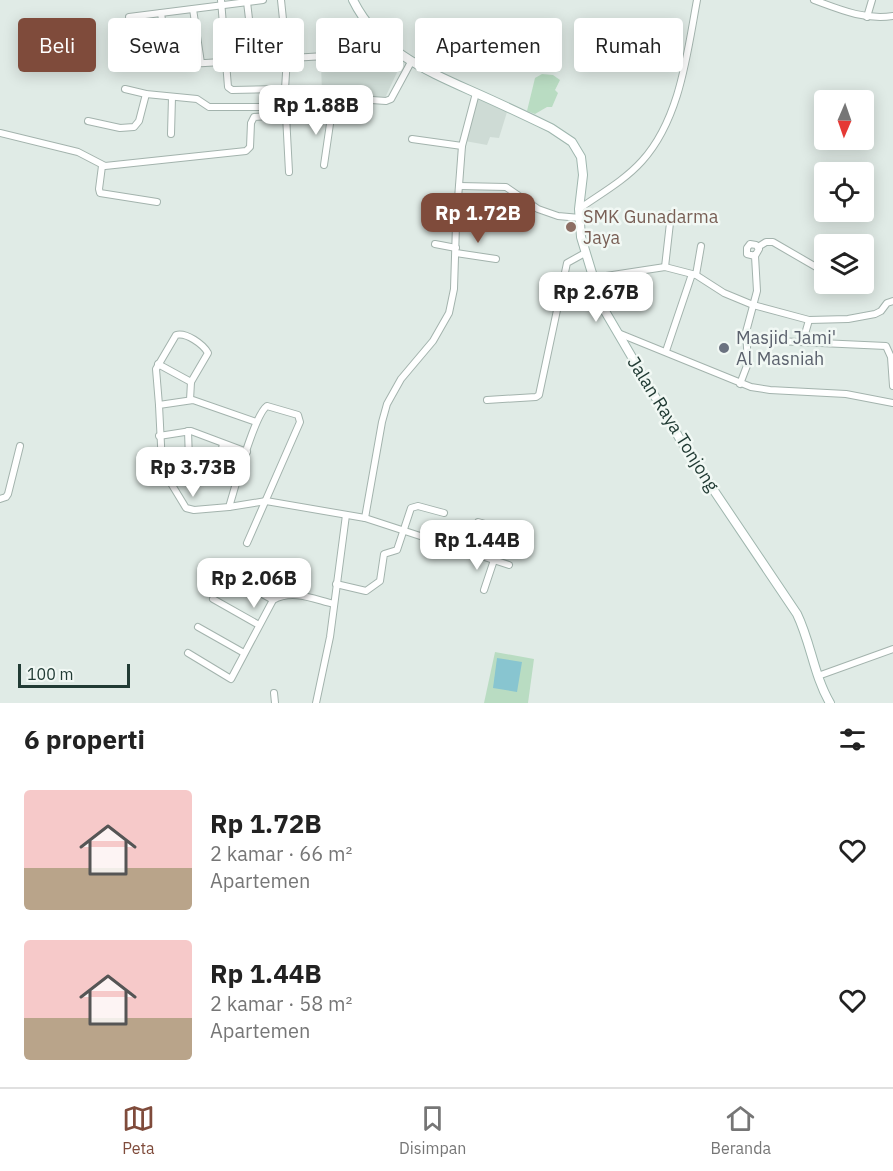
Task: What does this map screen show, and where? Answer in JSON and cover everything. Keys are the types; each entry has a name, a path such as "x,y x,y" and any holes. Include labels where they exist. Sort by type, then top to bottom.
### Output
{"main road":[{"name":"Jalan Raya Tonjong","path":"353,0 371,29 385,43 411,62 551,128 572,142 577,149 582,164 579,214 585,253 602,306 684,446 797,614 811,649 818,676 830,703"}],"street":[{"path":"129,17 221,3 263,0"},
{"path":"280,0 282,18"},
{"path":"459,186 506,187 538,209 558,216 579,214 627,176 647,154 663,130 680,82 697,0"},
{"path":"814,0 855,15 893,16"},
{"path":"829,6 838,0"},
{"path":"867,17 872,0"},
{"path":"247,2 249,18"},
{"path":"221,3 222,18"},
{"path":"193,9 194,18"},
{"path":"161,13 162,18"},
{"path":"324,165 332,110 336,102 343,98 386,101 391,99 411,62"},
{"path":"201,63 213,63"},
{"path":"227,72 230,89 283,89 286,72"},
{"path":"125,89 146,94 197,99 209,107 277,106 284,109 289,172"},
{"path":"365,518 387,404 400,379 433,341 449,313 454,288 462,146 476,93"},
{"path":"88,122 120,128 134,127 139,121 146,94"},
{"path":"171,134 172,97"},
{"path":"0,133 78,152 102,166 246,151 250,147 251,123 254,117 286,115 302,109 332,110"},
{"path":"412,139 462,146"},
{"path":"102,166 100,193 157,202"},
{"path":"665,267 670,214"},
{"path":"758,247 766,242 773,242 814,265"},
{"path":"435,244 496,259"},
{"path":"755,256 747,254 747,248 753,244 758,247"},
{"path":"666,351 694,274 701,246"},
{"path":"740,384 748,363 746,332 757,283 755,256 759,252 758,247"},
{"path":"487,400 539,395 567,263 585,253"},
{"path":"593,278 665,267 694,274 724,293 753,305 809,320 848,319 876,314 887,303 893,301"},
{"path":"803,341 809,320"},
{"path":"616,332 666,351 740,384 770,390 846,394 893,403"},
{"path":"190,400 191,382 208,353 206,348 184,334 176,335 158,364 156,378 159,436 162,465 186,508 194,510 229,507 266,501 365,518 509,564"},
{"path":"777,341 886,346 891,357 893,386"},
{"path":"158,364 191,382"},
{"path":"159,405 190,400 256,422"},
{"path":"229,507 256,422 263,408 267,406 298,415 300,418 247,543"},
{"path":"159,436 188,431 247,452"},
{"path":"188,431 189,460"},
{"path":"169,480 207,476 214,473 223,444"},
{"path":"0,499 5,498 8,494 20,446"},
{"path":"336,584 366,591 372,588 380,581 384,554 397,550 411,508 414,506 444,513"},
{"path":"316,703 330,637 346,515"},
{"path":"464,550 478,522 513,532"},
{"path":"484,590 494,560"},
{"path":"263,594 266,572"},
{"path":"295,573 295,594"},
{"path":"232,577 273,600"},
{"path":"188,653 231,679 273,600 282,595 295,594 334,604"},
{"path":"213,599 259,626"},
{"path":"198,627 244,653"},
{"path":"818,676 893,649"},
{"path":"274,693 275,703"}],"shaded area":[{"path":"321,72 397,72 385,98 335,95 325,105 325,95 322,94"},
{"path":"477,98 507,112 499,138 490,137 487,145 465,141"}],"green space":[{"path":"542,74 553,75 560,80 555,90 558,93 552,107 547,107 535,114 527,111 535,78"},
{"path":"495,652 534,659 528,703 484,703"}],"water":[{"path":"497,658 522,662 517,692 493,688"}],"place":[{"name":"SMK Gunadarma Jaya","path":"571,227"},
{"name":"Masjid Jami' Al Masniah","path":"724,348"}]}
